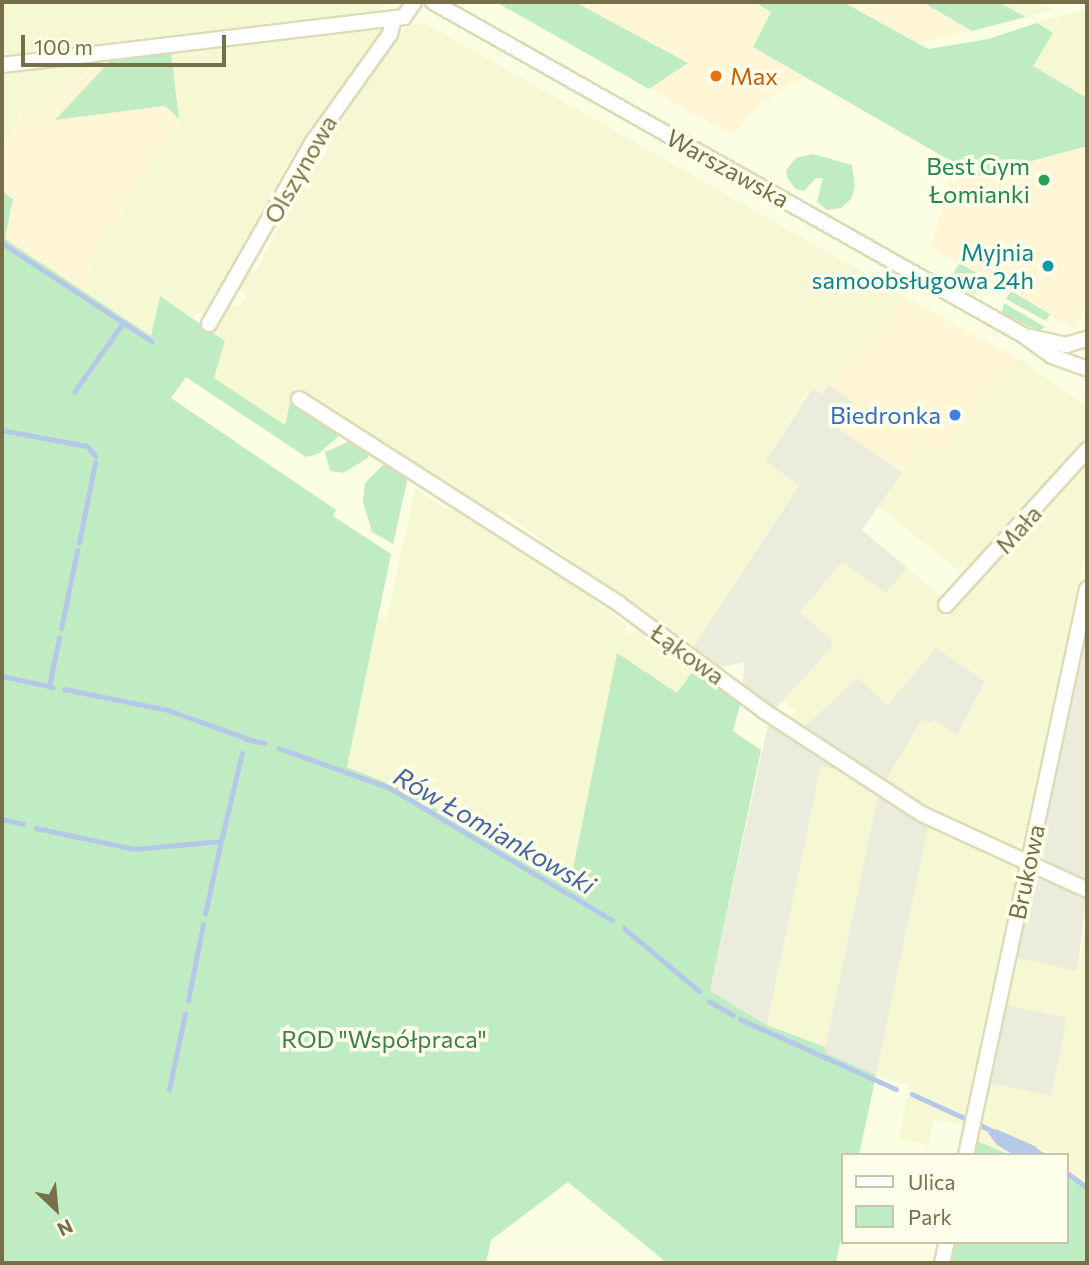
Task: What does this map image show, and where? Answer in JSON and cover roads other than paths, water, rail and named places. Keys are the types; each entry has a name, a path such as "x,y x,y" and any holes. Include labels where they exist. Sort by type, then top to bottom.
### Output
{"street":[{"path":"2,65 394,18 404,16 414,2"},
{"name":"Warszawska","path":"433,2 1023,335 1052,356 1086,370"},
{"name":"Olszynowa","path":"209,324 313,142 390,34 394,18"},
{"name":"Warszawska","path":"1023,335 1066,345 1086,338"},
{"path":"1086,338 1086,370"},
{"name":"Łąkowa","path":"299,399 619,604 764,711 922,814 1087,890"},
{"name":"Mała","path":"946,606 1087,450"},
{"name":"Brukowa","path":"966,1153 1087,589"},
{"path":"942,1263 947,1244"}],"water":[{"path":"996,1129 1037,1147 1035,1153 1010,1153 997,1145 988,1133"}],"waterway":[{"path":"2,243 152,341"},
{"path":"74,392 123,323"},
{"path":"2,430 87,446 96,456"},
{"path":"79,543 95,463"},
{"path":"61,629 77,551"},
{"path":"49,686 59,638"},
{"path":"2,676 53,687"},
{"path":"64,689 168,710 246,738"},
{"name":"Rów Łomiankowski","path":"246,739 265,743"},
{"name":"Rów Łomiankowski","path":"279,748 390,788 612,920"},
{"name":"Rów Łomiankowski","path":"36,828 135,849 221,841 242,753"},
{"name":"Rów Łomiankowski","path":"2,819 23,824"},
{"path":"205,914 221,841"},
{"path":"188,1001 203,924"},
{"name":"Rów Łomiankowski","path":"624,928 699,991"},
{"name":"Rów Łomiankowski","path":"709,1001 733,1015"},
{"path":"169,1090 185,1014"},
{"name":"Rów Łomiankowski","path":"740,1019 896,1089"},
{"name":"Rów Łomiankowski","path":"912,1094 995,1132"},
{"name":"Rów Łomiankowski","path":"1032,1148 1040,1153"},
{"name":"Rów Łomiankowski","path":"1068,1173 1087,1187"}],"place":[{"name":"Max","path":"716,76"},
{"name":"Best Gym Łomianki","path":"1044,180"},
{"name":"Myjnia samoobsługowa 24h","path":"1048,266"},
{"name":"Biedronka","path":"955,415"}],"park label":[{"name":"ROD \"Współpraca\"","path":"384,1039"}]}
